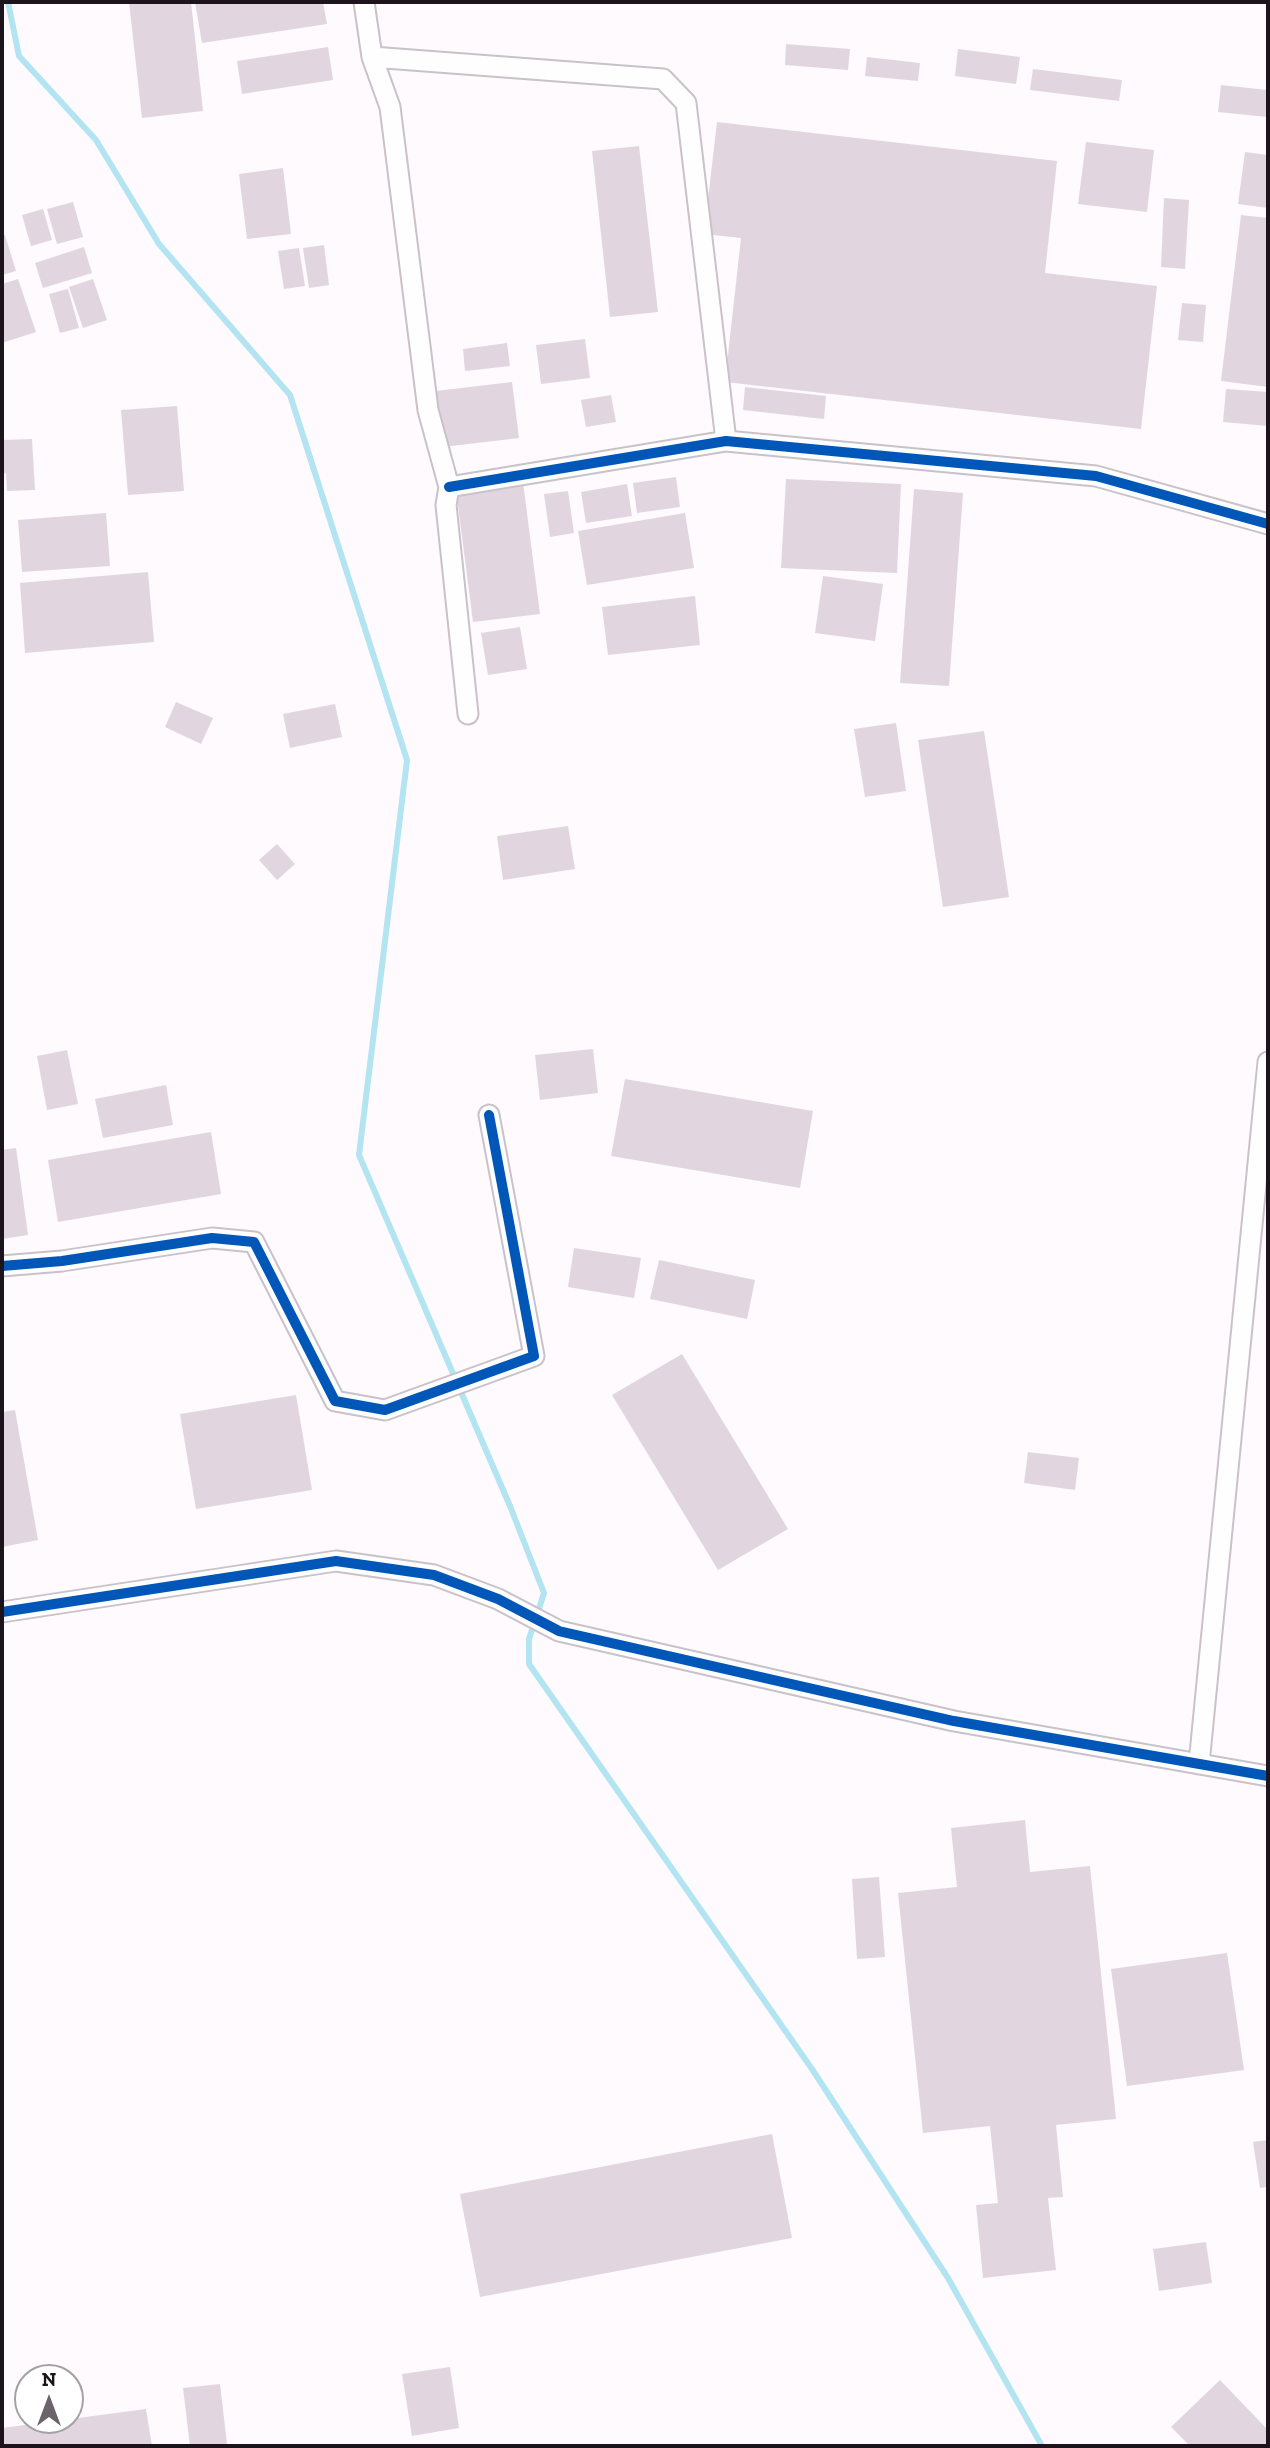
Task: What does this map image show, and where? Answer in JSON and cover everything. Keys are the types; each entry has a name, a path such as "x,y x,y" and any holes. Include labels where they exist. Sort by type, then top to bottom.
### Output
{"street":[{"path":"364,2 372,57 390,107 428,410 449,486 446,505 468,714"},
{"path":"372,57 663,79 686,103 726,441"},
{"path":"449,486 726,441 1096,476 1268,524"},
{"path":"1199,1764 1268,1062"},
{"path":"2,1266 62,1261 212,1238 254,1242 335,1401 385,1410 534,1356 489,1115"},
{"path":"2,1612 337,1561 434,1575 498,1599 559,1630 954,1721 1268,1776"}],"building":[{"path":"129,2 191,2 203,111 142,118"},
{"path":"195,2 323,2 327,24 202,43"},
{"path":"786,44 850,49 848,70 785,65"},
{"path":"328,47 333,80 242,94 237,61"},
{"path":"958,49 1020,57 1016,84 955,76"},
{"path":"867,57 920,63 918,81 865,76"},
{"path":"1033,69 1122,80 1119,101 1030,90"},
{"path":"1221,85 1268,90 1268,117 1218,112"},
{"path":"717,122 1057,161 1045,273 1157,286 1141,429 725,382 741,238 704,234"},
{"path":"1086,142 1154,150 1147,212 1078,204"},
{"path":"639,146 658,312 610,317 592,151"},
{"path":"1245,152 1268,155 1268,208 1238,204"},
{"path":"283,168 291,234 247,239 239,174"},
{"path":"1164,198 1189,200 1185,269 1161,267"},
{"path":"73,202 83,237 57,244 47,209"},
{"path":"43,209 52,240 31,246 22,215"},
{"path":"1241,215 1268,218 1268,387 1221,381"},
{"path":"5,235 16,271 2,275 2,236"},
{"path":"324,245 329,285 309,288 303,248"},
{"path":"84,247 92,273 43,288 35,263"},
{"path":"299,248 305,286 284,289 278,251"},
{"path":"18,279 36,332 2,343 2,284"},
{"path":"93,279 107,320 83,328 69,287"},
{"path":"68,289 79,328 60,333 49,294"},
{"path":"1182,303 1206,305 1203,342 1178,340"},
{"path":"585,339 590,378 541,384 536,345"},
{"path":"507,343 510,366 465,371 463,349"},
{"path":"512,382 519,438 443,447 436,391"},
{"path":"745,387 826,396 824,419 743,410"},
{"path":"1226,389 1268,392 1268,426 1223,422"},
{"path":"611,395 616,422 586,427 581,400"},
{"path":"177,406 184,491 128,495 121,410"},
{"path":"32,439 35,490 7,491 6,473 2,474 2,440"},
{"path":"676,477 680,507 637,513 633,483"},
{"path":"786,479 901,484 897,573 781,568"},
{"path":"523,482 540,614 473,622 456,490"},
{"path":"627,484 632,516 586,523 581,492"},
{"path":"914,489 963,493 949,686 900,683"},
{"path":"568,491 574,533 550,537 544,494"},
{"path":"106,513 110,566 22,572 18,520"},
{"path":"685,513 694,568 587,585 578,531"},
{"path":"148,572 154,642 25,653 20,583"},
{"path":"823,576 883,584 875,641 815,633"},
{"path":"695,596 700,645 608,655 602,607"},
{"path":"520,627 527,669 488,675 481,633"},
{"path":"176,702 213,718 201,744 165,727"},
{"path":"335,704 342,737 290,748 283,714"},
{"path":"896,723 906,791 865,797 854,729"},
{"path":"984,731 1009,897 943,907 918,740"},
{"path":"568,826 575,869 503,880 497,836"},
{"path":"277,844 295,864 277,880 259,860"},
{"path":"593,1049 598,1093 540,1100 535,1055"},
{"path":"67,1050 78,1104 47,1110 37,1056"},
{"path":"625,1079 813,1111 800,1188 611,1156"},
{"path":"166,1085 173,1125 103,1138 95,1099"},
{"path":"211,1132 221,1194 58,1222 48,1160"},
{"path":"16,1148 28,1235 2,1239 2,1150"},
{"path":"574,1248 641,1258 634,1298 568,1287"},
{"path":"659,1260 755,1280 747,1319 650,1299"},
{"path":"682,1354 788,1529 718,1570 612,1395"},
{"path":"296,1395 312,1490 196,1509 180,1414"},
{"path":"15,1410 38,1540 2,1547 2,1412"},
{"path":"1028,1452 1079,1458 1075,1490 1024,1483"},
{"path":"1025,1820 1030,1872 1090,1866 1116,2119 1056,2125 1063,2197 1048,2198 1056,2270 983,2278 976,2205 998,2203 990,2126 923,2133 898,1893 957,1887 951,1828"},
{"path":"879,1877 885,1957 857,1959 852,1879"},
{"path":"1227,1953 1244,2070 1127,2086 1111,1969"},
{"path":"772,2134 792,2238 480,2297 460,2194"},
{"path":"1268,2140 1268,2187 1260,2188 1253,2142"},
{"path":"1206,2242 1212,2283 1159,2291 1153,2249"},
{"path":"450,2367 459,2428 412,2436 402,2374"},
{"path":"1220,2380 1268,2430 1268,2446 1190,2446 1171,2427"},
{"path":"220,2384 227,2444 190,2446 183,2388"},
{"path":"146,2409 152,2446 2,2446 2,2428 14,2426 14,2434 84,2434 84,2417"}],"waterway":[{"path":"8,2 19,56 96,140 159,244 290,395 407,760 359,1155 510,1506 544,1593 529,1639 529,1664 812,2069 948,2278 1042,2446"}],"cycle path":[{"path":"449,487 726,441 1096,476 1268,524"},
{"path":"2,1266 62,1261 212,1238 254,1242 335,1401 385,1410 534,1356 489,1115"},
{"path":"2,1612 336,1561 434,1575 498,1599 559,1631 954,1721 1268,1776"}]}
